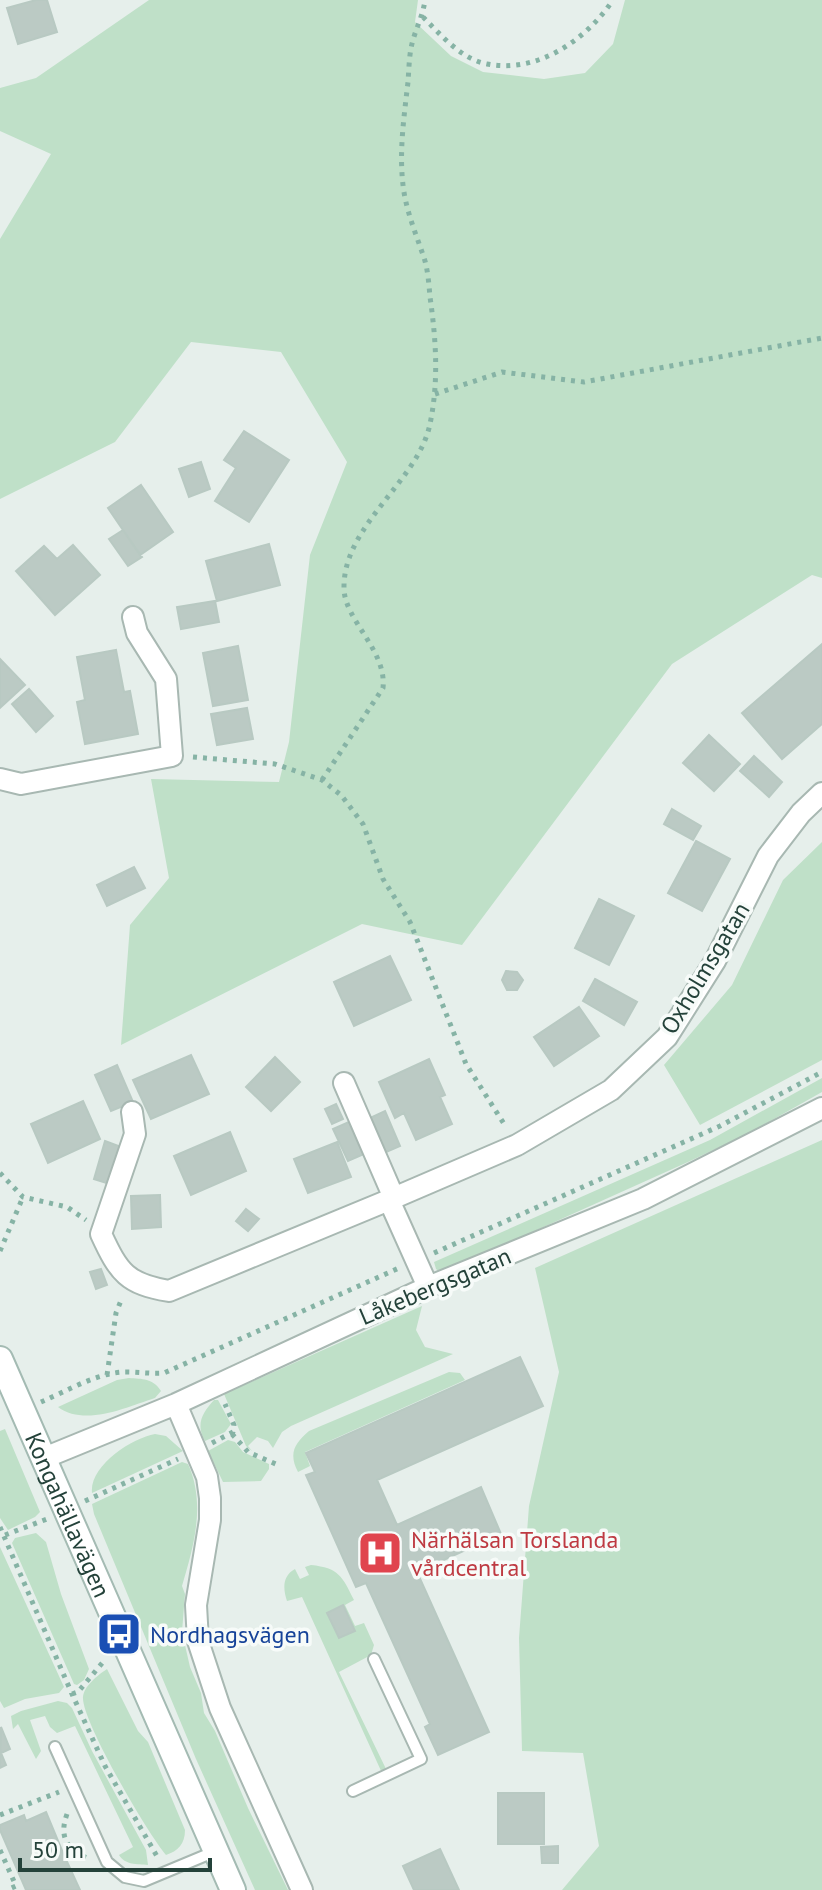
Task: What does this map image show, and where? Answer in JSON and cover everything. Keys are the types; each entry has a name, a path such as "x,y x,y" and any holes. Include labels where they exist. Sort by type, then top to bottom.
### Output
{"street":[{"path":"0,779 21,784 172,756 166,679 137,633 133,617"},
{"name":"Oxholmsgatan","path":"149,1287 169,1291 392,1199 517,1145 611,1090 667,1037 715,961 768,856 801,813 822,793"},
{"path":"344,1083 428,1287"},
{"name":"Låkebergsgatan","path":"44,1458 176,1404 428,1287 643,1199 822,1108"},
{"path":"132,1112 135,1134 101,1234 110,1254 130,1280 149,1287"},
{"name":"Kongahällavägen","path":"0,1359 233,1890"},
{"path":"176,1404 207,1477 210,1498 210,1520 196,1605 198,1641 220,1708 302,1890"}],"lane":[{"path":"353,1791 421,1759 374,1659"},
{"path":"55,1747 107,1862 125,1877 144,1881 216,1851"}],"path":[{"path":"322,780 383,688 384,676 369,641 347,604 343,590 346,568 353,548 424,443 435,394 437,362 433,317 425,262 413,234 403,187 401,144 412,42 423,17 425,0"},
{"path":"423,17 456,50 485,64 507,65 545,59 576,41 602,17 613,0"},
{"path":"435,394 502,372 584,382 822,338"},
{"path":"172,756 275,764 322,780 341,795 363,824 383,879 410,922 466,1064 517,1145"},
{"path":"0,1173 23,1197 67,1207 101,1234"},
{"path":"0,1251 23,1197"},
{"path":"107,1375 116,1313 123,1294 149,1287"},
{"path":"232,1434 248,1452 278,1465"},
{"path":"0,1527 72,1694 119,1791 165,1871"},
{"path":"72,1694 78,1692 103,1662"},
{"path":"0,1815 73,1787"},
{"path":"0,1850 16,1886 7,1890"}],"green space":[{"path":"149,0 418,0 415,22 451,56 483,72 544,79 585,73 613,44 625,0 822,0 822,578 812,575 672,664 462,945 362,924 121,1045 130,925 169,878 151,779 279,782 289,742 310,555 347,462 281,352 191,342 115,442 0,499 0,239 51,154 0,131 0,88 36,78"},
{"path":"822,842 822,1060 700,1125 664,1065 732,985 783,880"},
{"path":"822,1078 822,1092 749,1133 450,1269 440,1272 436,1269 434,1262 710,1140"},
{"path":"822,1140 822,1890 562,1890 599,1846 583,1753 522,1751 519,1638 529,1506 559,1372 535,1268"},
{"path":"422,1306 416,1330 425,1347 453,1354 291,1426 282,1432 273,1448 268,1441 257,1437 248,1446 252,1451 246,1446 224,1394"},
{"path":"449,1372 460,1373 465,1380 305,1452 310,1466 298,1472 294,1449 309,1431"},
{"path":"117,1380 151,1381 161,1391 155,1398 106,1413 81,1415 58,1407"},
{"path":"214,1400 218,1400 231,1424 225,1432 205,1441 202,1419"},
{"path":"5,1429 40,1512 8,1530 0,1518 0,1431"},
{"path":"155,1434 166,1436 183,1451 92,1493 97,1473 114,1455 135,1441"},
{"path":"228,1440 235,1442 243,1452 269,1464 261,1481 223,1482 208,1451"},
{"path":"182,1462 188,1464 193,1479 197,1509 194,1540 182,1586 185,1594 182,1632 190,1667 201,1693 204,1713 288,1890 255,1890 196,1759 94,1514 92,1504"},
{"path":"36,1533 46,1542 61,1594 89,1669 84,1680 77,1685 12,1543 15,1538"},
{"path":"0,1547 64,1687 59,1693 25,1699 4,1708 0,1701"},
{"path":"305,1567 328,1568 343,1579 354,1600 345,1605 355,1626 364,1623 374,1645 371,1655 339,1672 387,1771 382,1773 302,1597 287,1601 284,1587 288,1575 295,1569 300,1579 309,1575"},
{"path":"107,1669 138,1731 148,1742 185,1830 180,1846 166,1855 117,1777 85,1710 83,1697 86,1689"},
{"path":"58,1701 72,1708 146,1850 148,1865 128,1862 119,1855 133,1847 75,1726 57,1733 45,1716 30,1720 41,1751 36,1759 18,1724 13,1729 11,1716"}],"building":[{"path":"47,0 57,32 18,44 7,8"},
{"path":"244,431 289,460 249,522 215,501 236,468 224,460"},
{"path":"201,462 210,489 189,497 179,469"},
{"path":"141,485 173,532 140,555 108,508"},
{"path":"123,530 142,557 128,566 109,539"},
{"path":"269,544 280,585 217,601 206,561"},
{"path":"73,545 100,575 55,615 16,571 44,546 57,559"},
{"path":"215,601 219,622 181,629 177,607"},
{"path":"822,644 822,724 782,759 742,713"},
{"path":"238,646 248,700 213,706 203,653"},
{"path":"116,650 124,692 130,691 138,734 85,744 77,702 85,700 77,657"},
{"path":"0,659 25,685 0,708"},
{"path":"29,689 53,716 36,732 12,704"},
{"path":"247,708 253,739 217,745 211,714"},
{"path":"709,735 740,764 714,791 683,763"},
{"path":"754,756 782,782 769,797 740,771"},
{"path":"672,809 701,826 693,840 664,824"},
{"path":"696,841 730,859 702,911 668,893"},
{"path":"134,867 145,888 107,906 97,885"},
{"path":"599,899 634,916 609,965 575,948"},
{"path":"390,956 411,1000 354,1026 334,982"},
{"path":"506,971 517,972 523,980 517,990 507,990 502,980"},
{"path":"595,979 637,1002 624,1025 583,1001"},
{"path":"579,1007 599,1036 554,1066 534,1037"},
{"path":"191,1055 209,1094 151,1119 133,1080"},
{"path":"275,1057 300,1082 271,1111 246,1087"},
{"path":"429,1059 445,1095 440,1097 452,1124 416,1140 404,1113 395,1118 379,1082"},
{"path":"117,1065 133,1102 111,1111 95,1075"},
{"path":"83,1101 100,1139 48,1163 31,1124"},
{"path":"336,1104 343,1119 332,1124 325,1109"},
{"path":"385,1111 400,1146 384,1153 370,1118"},
{"path":"351,1121 364,1154 348,1161 333,1129"},
{"path":"230,1132 246,1171 191,1195 174,1156"},
{"path":"105,1141 124,1148 113,1185 94,1179"},
{"path":"337,1142 351,1177 308,1193 294,1159"},
{"path":"160,1195 161,1227 132,1229 131,1196"},
{"path":"246,1209 259,1219 248,1231 236,1221"},
{"path":"101,1269 107,1285 96,1289 90,1272"},
{"path":"520,1357 543,1406 377,1480 397,1525 481,1487 501,1534 417,1572 489,1732 438,1755 425,1727 430,1724 366,1583 356,1587 306,1475 315,1472 306,1453"},
{"path":"343,1605 355,1631 339,1638 327,1613"},
{"path":"1,1727 10,1749 1,1753 6,1765 0,1768"},
{"path":"498,1793 544,1793 544,1844 498,1844"},
{"path":"46,1812 80,1890 26,1890 0,1825 24,1815 26,1821"},
{"path":"558,1846 558,1863 542,1863 541,1847"},
{"path":"440,1849 459,1890 414,1890 403,1866"}],"place":[{"name":"Närhälsan Torslanda vårdcentral","path":"380,1553"},
{"name":"Nordhagsvägen","path":"119,1634"}]}
